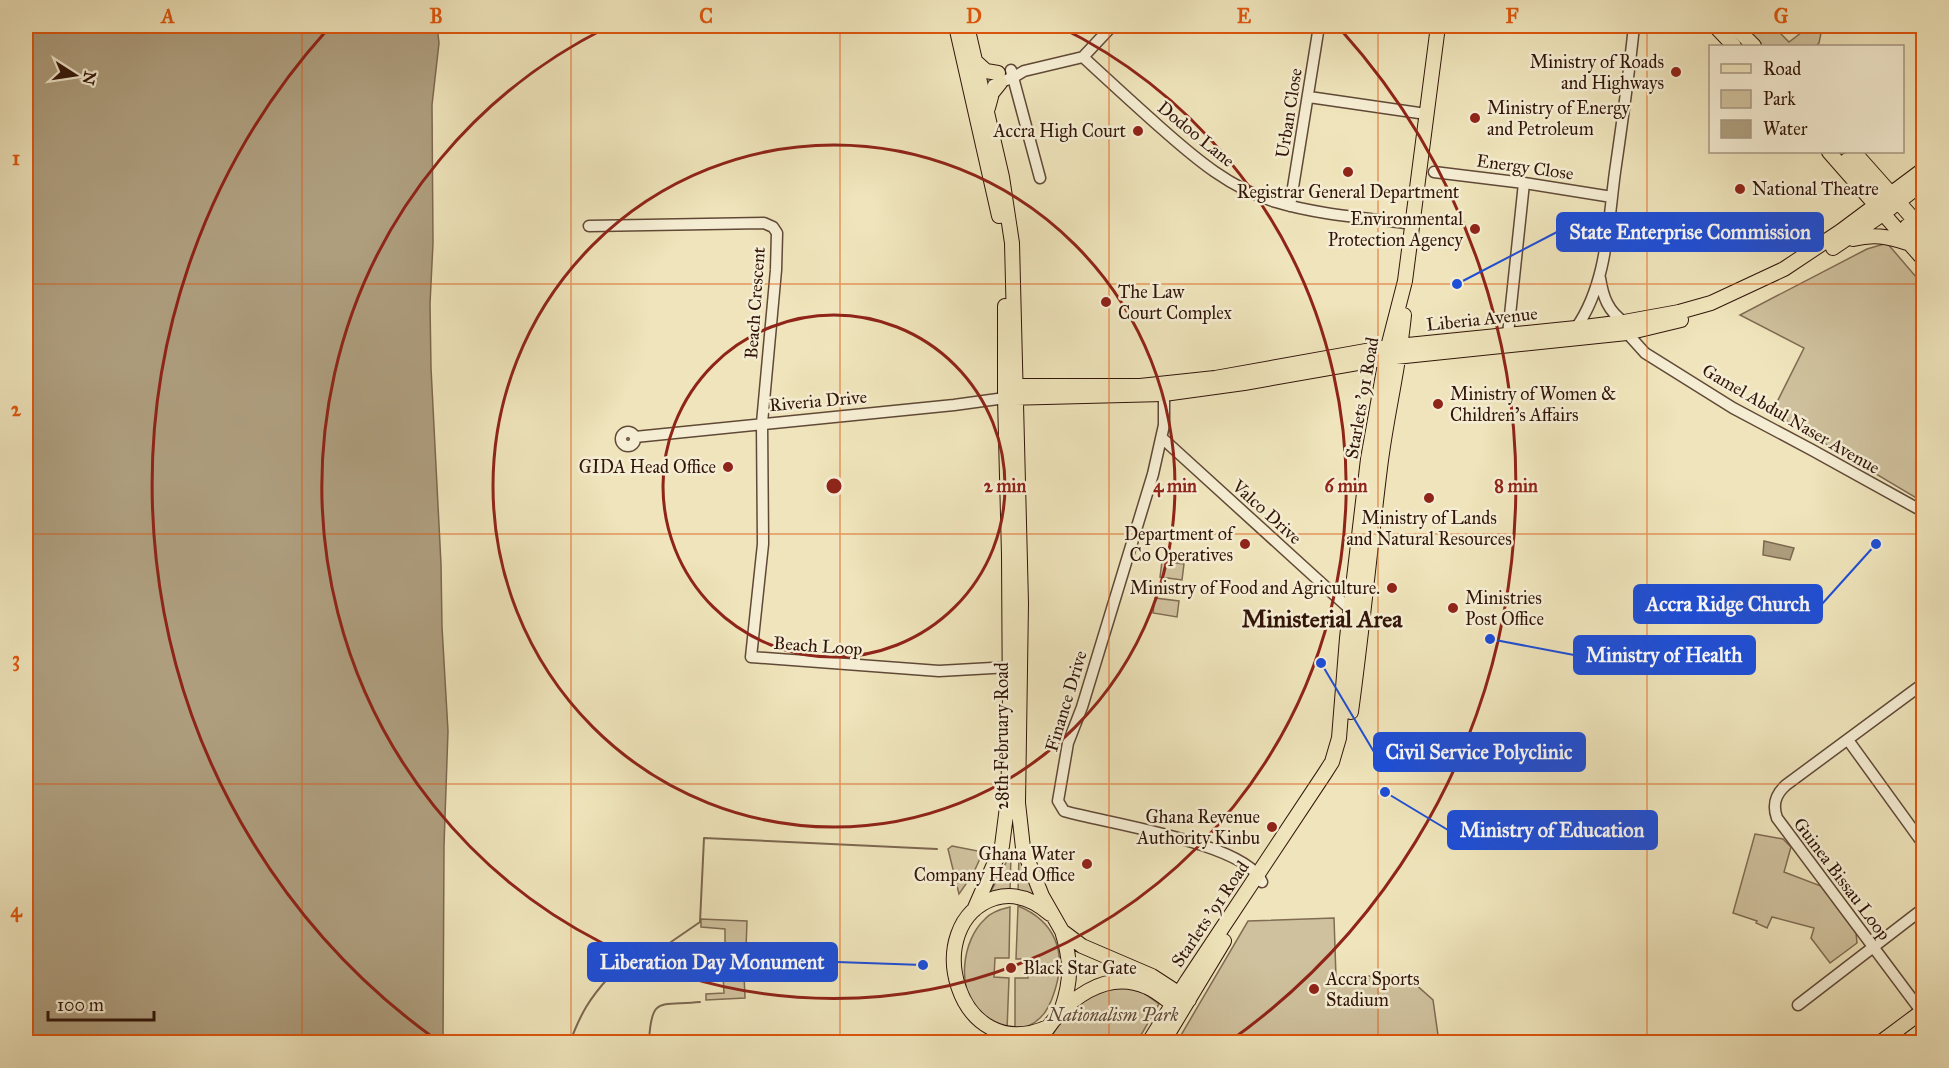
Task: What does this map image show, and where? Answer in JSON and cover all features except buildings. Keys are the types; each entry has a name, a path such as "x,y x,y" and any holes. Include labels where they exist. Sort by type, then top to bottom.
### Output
{"main road":[{"path":"956,26 987,113 1002,177 1012,243 1011,388"},
{"path":"967,26 976,62 975,84 1002,232 1011,388"},
{"name":"Starlets '91 Road","path":"1149,1042 1174,1000 1221,945 1335,753 1341,725 1353,587 1368,459 1398,325 1438,26"},
{"path":"1715,26 1733,45"},
{"path":"1734,26 1753,45"},
{"path":"976,62 986,71 1006,76 992,93 987,113"},
{"path":"1830,153 1887,204 1923,231"},
{"path":"1841,153 1887,204"},
{"path":"1855,153 1887,204 1917,244 1923,260"},
{"name":"Liberia Avenue","path":"1011,388 1033,392 1164,394 1244,383 1508,334 1576,328 1645,329 1702,314 1746,297 1796,273 1842,241 1887,204 1923,169"},
{"name":"Liberia Avenue","path":"1418,349 1626,327 1711,303 1784,269 1923,182"},
{"path":"1842,241 1878,235 1917,244"},
{"path":"1398,325 1418,349 1403,362 1391,354 1387,340 1398,325"},
{"name":"Starlets '91 Road","path":"1163,1042 1177,987 1187,981 1328,784 1344,754 1362,626 1391,354"},
{"name":"Liberia Avenue","path":"1033,392 1140,386 1391,354"},
{"path":"1011,388 1026,383 1033,392 1015,417"},
{"name":"28th February Road","path":"1011,388 1015,417 1021,603 1020,826 1023,848 1051,915 1062,931 1082,946 1139,970 1174,1000"},
{"name":"28th February Road","path":"974,910 1002,846 1008,800 1011,388"},
{"path":"1353,587 1356,596 1355,621 1362,626"},
{"path":"976,1035 960,1001 955,982 954,963 963,926 974,910 998,897 1026,898 1040,905 1051,915"},
{"path":"1062,931 1068,950 1070,970 1068,990 1062,1009"},
{"path":"1038,1042 1062,1009 1080,994 1113,982 1126,981 1148,987 1174,1000"},
{"path":"1881,1042 1923,1012"},
{"path":"969,1018 980,1029 994,1037 1010,1040 1037,1035 1048,1028"}],"street":[{"path":"975,84 1083,57 1112,26"},
{"name":"Urban Close","path":"1290,206 1319,26"},
{"path":"1576,328 1584,316 1600,275 1634,26"},
{"path":"1632,41 1639,26"},
{"name":"Dodoo Lane","path":"1083,57 1196,158 1226,180 1245,190 1290,206 1412,224"},
{"path":"1006,76 1040,178"},
{"path":"1309,97 1426,114"},
{"name":"Energy Close","path":"1434,172 1612,196"},
{"path":"1508,334 1524,183"},
{"name":"Beach Crescent","path":"589,226 764,223 773,226 777,234 776,270 762,423"},
{"name":"Gamel Abdul Naser Avenue","path":"1600,275 1604,299 1613,315 1626,327 1643,352 1733,408 1923,512"},
{"path":"1643,352 1641,337 1645,329"},
{"name":"Riveria Drive","path":"635,437 954,405 1011,388"},
{"name":"Finance Drive","path":"1164,394 1165,414 1162,438 1153,474 1082,707 1068,743 1058,801 1062,809 1067,812 1171,835 1221,852 1237,860 1260,878"},
{"name":"Beach Loop","path":"762,423 763,544 751,657 939,671 1010,667"},
{"name":"Valco Drive","path":"1162,438 1351,610"},
{"name":"Guinea Bissau Loop","path":"1923,683 1779,791 1775,798 1774,812 1809,864 1923,1012"},
{"path":"1848,740 1923,844"},
{"path":"1798,1005 1923,908"}],"green space":[{"path":"1740,26 1773,26 1789,42 1810,26 1821,33 1817,45 1759,45"},
{"path":"1887,243 1923,285 1923,502 1772,412 1804,348 1740,315 1867,249"},
{"path":"1162,561 1184,564 1182,580 1160,577"},
{"path":"1155,598 1179,601 1177,617 1153,613"},
{"path":"1755,834 1783,839 1791,847 1784,872 1821,886 1856,933 1857,943 1830,963 1811,938 1814,928 1772,917 1767,928 1756,923 1757,921 1733,913"},
{"path":"952,846 983,852 973,874 959,894 948,849"},
{"path":"1011,853 1010,892 988,897"},
{"path":"1019,855 1040,899 1018,892"},
{"path":"1018,906 1031,912 1049,929 1055,939 1059,963 1055,990 1045,1012 1034,1023 1015,1031 1015,978 1028,978 1028,959 1016,959"},
{"path":"1010,907 1009,958 995,958 994,977 1009,978 1007,1030 985,1018 972,1003 967,991 965,965 971,939 977,928 990,914"},
{"name":"Accra Sports Stadium","path":"1334,918 1336,977 1405,975 1433,1000 1439,1042 1177,1042 1248,921"},
{"path":"701,919 747,921 746,949 725,948 725,929 701,927"},
{"path":"744,974 745,998 706,1000 706,994 724,993 723,975"},
{"name":"Nationalism Park","path":"1121,986 1141,991 1159,1004 1137,1042 1048,1042 1062,1020 1077,1003 1095,993"}],"water":[{"path":"26,26 437,26 439,43 432,105 433,243 430,304 448,731 444,846 443,1042 26,1042"},
{"path":"1764,541 1794,548 1790,560 1763,555"}],"waterway":[{"path":"639,964 700,922 704,838 937,849"},
{"path":"570,1042 586,1007 610,976"},
{"path":"649,1042 652,1016 660,1006 700,1002"}],"place":[{"name":"Ministry of Roads and Highways","path":"1676,72"},
{"name":"Ministry of Energy and Petroleum","path":"1475,118"},
{"name":"Accra High Court","path":"1138,131"},
{"name":"Registrar General Department","path":"1348,172"},
{"name":"National Theatre","path":"1740,189"},
{"name":"Environmental Protection Agency","path":"1475,229"},
{"name":"State Enterprise Commission","path":"1457,284"},
{"name":"The Law Court Complex","path":"1106,302"},
{"name":"Ministry of Women & Children's Affairs","path":"1438,404"},
{"name":"GIDA Head Office","path":"728,467"},
{"name":"Ministry of Lands and Natural Resources","path":"1429,498"},
{"name":"Department of Co Operatives","path":"1245,544"},
{"name":"Accra Ridge Church","path":"1876,544"},
{"name":"Ministry of Food and Agriculture.","path":"1392,588"},
{"name":"Ministries Post Office","path":"1453,608"},
{"name":"Ministry of Health","path":"1490,639"},
{"name":"Civil Service Polyclinic","path":"1321,663"},
{"name":"Ministry of Education","path":"1385,792"},
{"name":"Ghana Revenue Authority Kinbu","path":"1272,827"},
{"name":"Ghana Water Company Head Office","path":"1087,864"},
{"name":"Liberation Day Monument","path":"923,965"},
{"name":"Black Star Gate","path":"1011,968"},
{"name":"Accra Sports Stadium","path":"1314,989"}],"district":[{"name":"Ministerial Area","path":"1322,619"}]}
